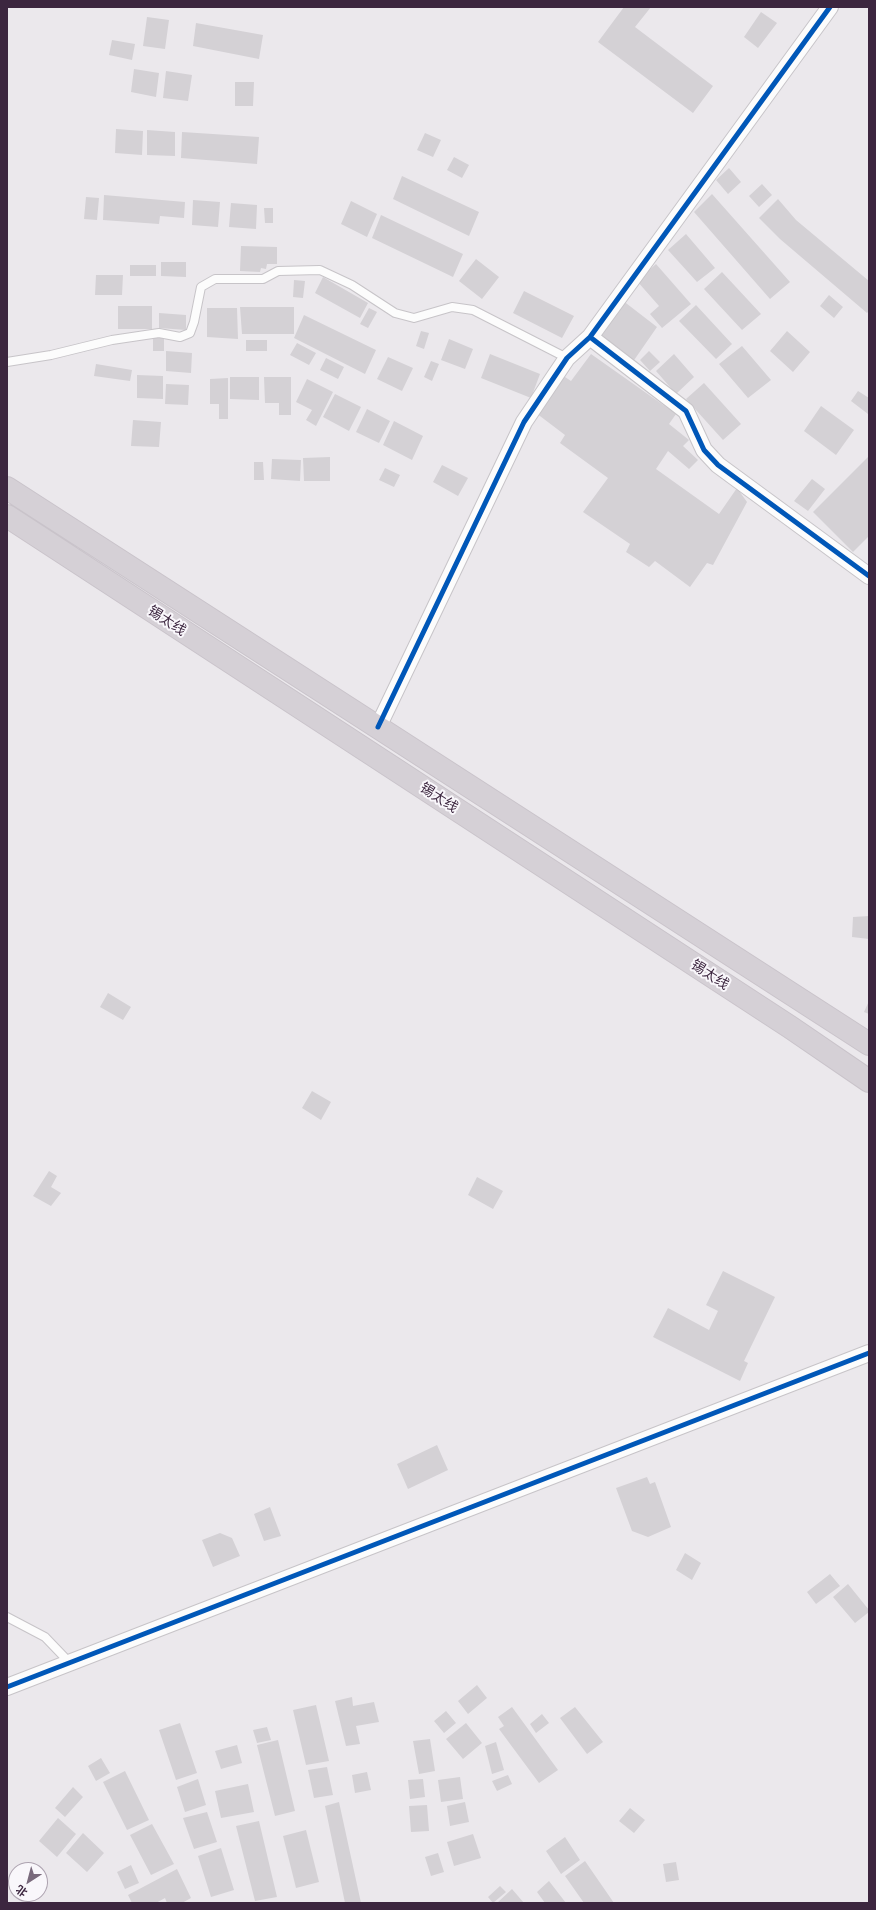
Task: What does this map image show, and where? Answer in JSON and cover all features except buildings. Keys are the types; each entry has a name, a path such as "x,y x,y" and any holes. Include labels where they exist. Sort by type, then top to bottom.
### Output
{"main road":[{"name":"锡太线","path":"7,488 869,1044"},
{"name":"锡太线","path":"7,516 790,1027 869,1081"}],"street":[{"path":"378,728 524,422 567,358 590,337 830,7"},
{"path":"590,337 686,411 704,450 718,465 869,576"},
{"path":"7,1687 869,1353"}],"lane":[{"path":"7,362 51,355 112,340 151,334 159,333 180,337 190,334 201,287 215,279 264,279 278,270 320,270 352,285 395,313 414,318 452,307 473,310 567,358"},
{"path":"7,1617 45,1637 69,1662"}],"cycle path":[{"path":"378,727 524,422 567,358 590,337 830,7"},
{"path":"590,337 686,411 704,450 718,465 869,576"},
{"path":"7,1687 869,1353"}]}
